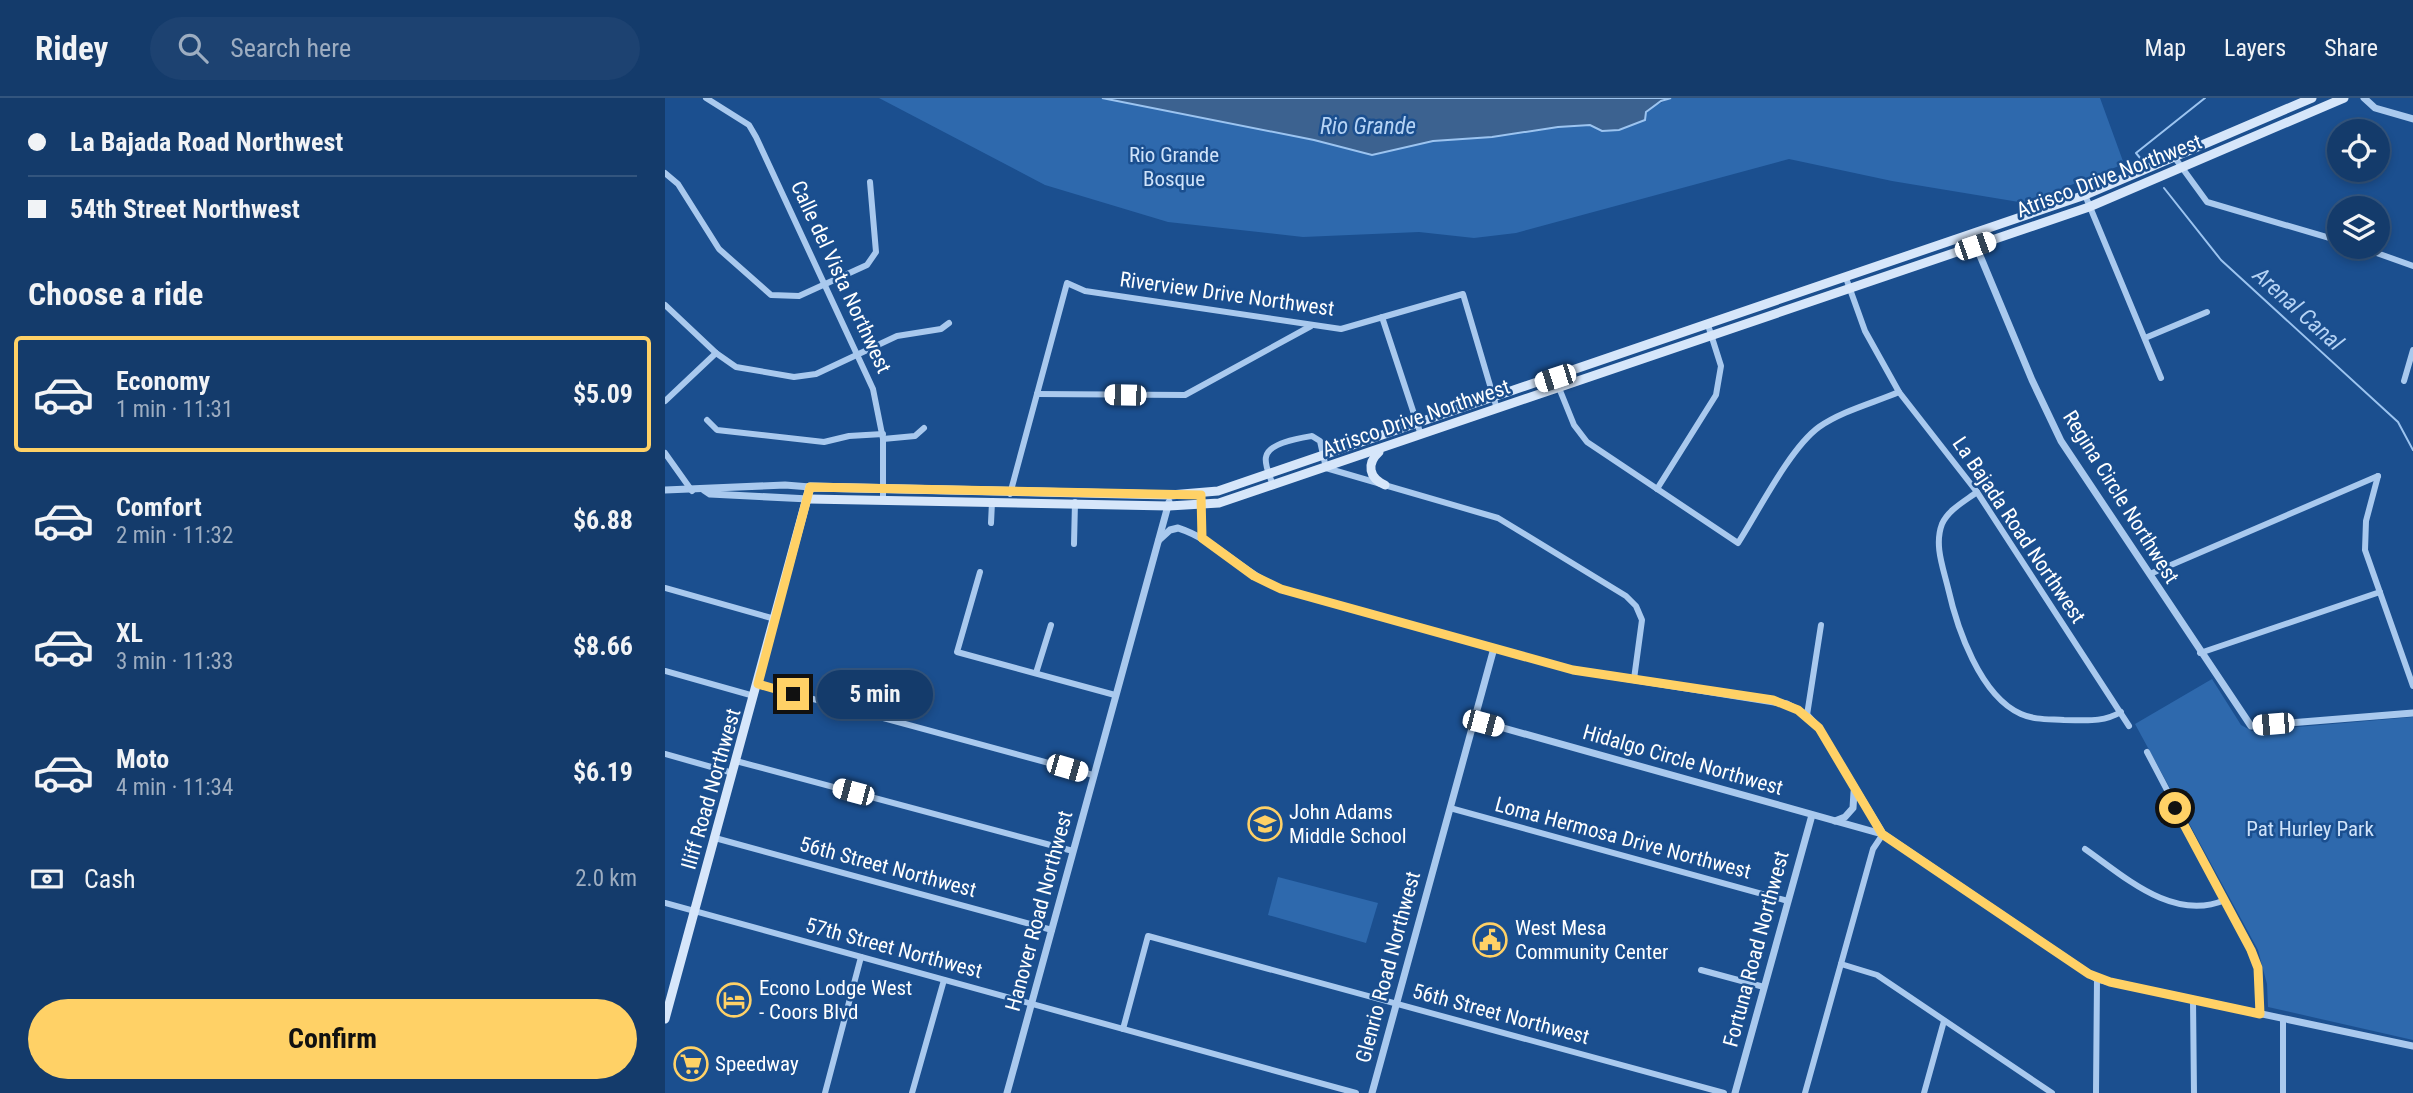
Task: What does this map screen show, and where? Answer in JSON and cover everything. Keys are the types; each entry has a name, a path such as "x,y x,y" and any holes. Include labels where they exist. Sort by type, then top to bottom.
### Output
{"main road":[{"name":"Atrisco Drive Northwest","path":"810,487 1201,495 1326,456 2085,195 2312,98"},
{"name":"Atrisco Drive Northwest","path":"809,499 1202,506 1273,486 2089,207 2344,98"},
{"path":"1384,448 1373,458 1370,466 1374,479 1385,485"},
{"name":"Iliff Road Northwest","path":"665,1019 809,499 810,487"}],"street":[{"name":"Calle del Vista Northwest","path":"706,98 748,125 873,389 883,437 883,500"},
{"path":"2364,98 2375,108 2413,118"},
{"path":"2175,158 2207,202 2327,237"},
{"path":"665,173 678,184 709,237 765,292 794,298 874,259 876,252 870,182"},
{"path":"2085,195 2161,378"},
{"name":"Regina Circle Northwest","path":"1972,234 2061,441 2251,726 2413,713"},
{"path":"2390,258 2413,266"},
{"name":"La Bajada Road Northwest","path":"1846,278 1865,331 1899,392 1977,492 2129,726"},
{"name":"Riverview Drive Northwest","path":"1037,394 1067,283 1085,290 1341,329 1463,294 1494,398"},
{"path":"665,305 716,353 747,371 794,377 816,374 897,336 941,329 949,323"},
{"path":"2145,338 2207,312"},
{"path":"1381,317 1421,436"},
{"path":"1007,502 1037,394 1185,395 1313,325"},
{"path":"1657,489 1716,395 1721,366 1708,325"},
{"path":"2404,382 2413,349"},
{"path":"665,401 716,353"},
{"path":"1555,378 1574,425 1587,442 1738,543 1800,447 1817,428 1836,417 1899,392"},
{"path":"1494,398 1497,409"},
{"path":"707,420 717,430 824,442 849,436 915,436 924,428"},
{"path":"1273,486 1266,457 1274,447 1312,436 1320,442 1326,456 1326,468 1480,511 1507,522 1626,596 1636,606 1642,620 1634,679"},
{"path":"665,453 692,491"},
{"path":"2150,574 2378,476 2364,536 2380,592 2413,686"},
{"name":"Atrisco Drive Northwest","path":"704,491 711,487 810,487"},
{"name":"Atrisco Drive Northwest","path":"665,490 809,499"},
{"path":"1977,492 1943,522 1939,546 1959,635 1996,695 2011,709 2033,718 2095,721 2106,720 2121,712"},
{"path":"1074,544 1075,493"},
{"name":"Hanover Road Northwest","path":"1007,1093 1170,495"},
{"path":"1201,495 1202,538"},
{"path":"991,523 992,502"},
{"path":"1159,540 1170,530 1178,528 1202,538 1254,576 1281,589 1573,670 1773,700 1807,715 1824,735 1882,834 2097,979 2413,1046"},
{"path":"980,572 957,652 1115,695"},
{"path":"665,589 775,619"},
{"path":"2200,653 2380,592"},
{"path":"1037,673 1051,625"},
{"path":"1807,715 1821,625"},
{"name":"Glenrio Road Northwest","path":"1372,1093 1494,648"},
{"path":"665,671 754,696"},
{"path":"758,684 1093,775"},
{"name":"Hidalgo Circle Northwest","path":"1475,720 1882,834"},
{"path":"2147,752 2258,968 2260,1014"},
{"path":"665,754 733,773"},
{"path":"736,761 1073,851"},
{"path":"1835,821 1849,814 1853,808 1854,788"},
{"name":"Loma Hermosa Drive Northwest","path":"1450,808 1788,901"},
{"name":"Fortuna Road Northwest","path":"1735,1093 1812,815"},
{"path":"1805,1093 1873,849 1882,834"},
{"name":"56th Street Northwest","path":"715,838 1052,930"},
{"path":"2085,849 2166,901 2207,907 2225,900"},
{"name":"57th Street Northwest","path":"665,903 1356,1093"},
{"name":"56th Street Northwest","path":"1123,1030 1148,936 1724,1093"},
{"path":"825,1093 861,957"},
{"path":"1841,964 1877,975 2051,1093"},
{"path":"1701,970 1764,987"},
{"path":"2096,1093 2097,979"},
{"path":"912,1093 944,980"},
{"path":"2193,1000 2194,1093"},
{"path":"2283,1019 2283,1093"},
{"path":"1924,1093 1944,1021"}],"green space":[{"name":"Rio Grande Bosque","path":"879,98 1102,98 1314,140 1372,155 1433,141 1492,137 1558,127 1590,125 1602,131 1671,98 2100,98 2124,164 2025,203 1892,181 1789,159 1516,233 1474,238 1419,232 1303,237 1168,222 1045,185"},
{"name":"Pat Hurley Park","path":"2212,679 2241,725 2252,731 2413,717 2413,1040 2268,1007 2267,984 2258,950 2135,724"},
{"path":"1278,877 1378,903 1366,943 1268,915"}],"water":[{"name":"Rio Grande","path":"1102,98 1671,98 1661,101 1646,112 1645,120 1619,130 1602,131 1590,125 1558,127 1492,137 1433,141 1372,155 1314,140"}],"waterway":[{"path":"2145,164 2136,153 2205,98"},
{"name":"Arenal Canal","path":"2164,188 2221,260 2398,422 2413,450"}],"place":[{"name":"John Adams Middle School","path":"1265,824"},
{"name":"West Mesa Community Center","path":"1490,940"},
{"name":"Econo Lodge West - Coors Blvd","path":"734,1000"},
{"name":"Speedway","path":"691,1064"}],"route":[{"path":"793,694 758,684 810,487 1201,495 1202,538 1254,576 1281,589 1573,670 1787,704 1807,715 1819,728 1882,834 2089,974 2097,979 2260,1014 2258,968 2251,950 2175,808"}]}
